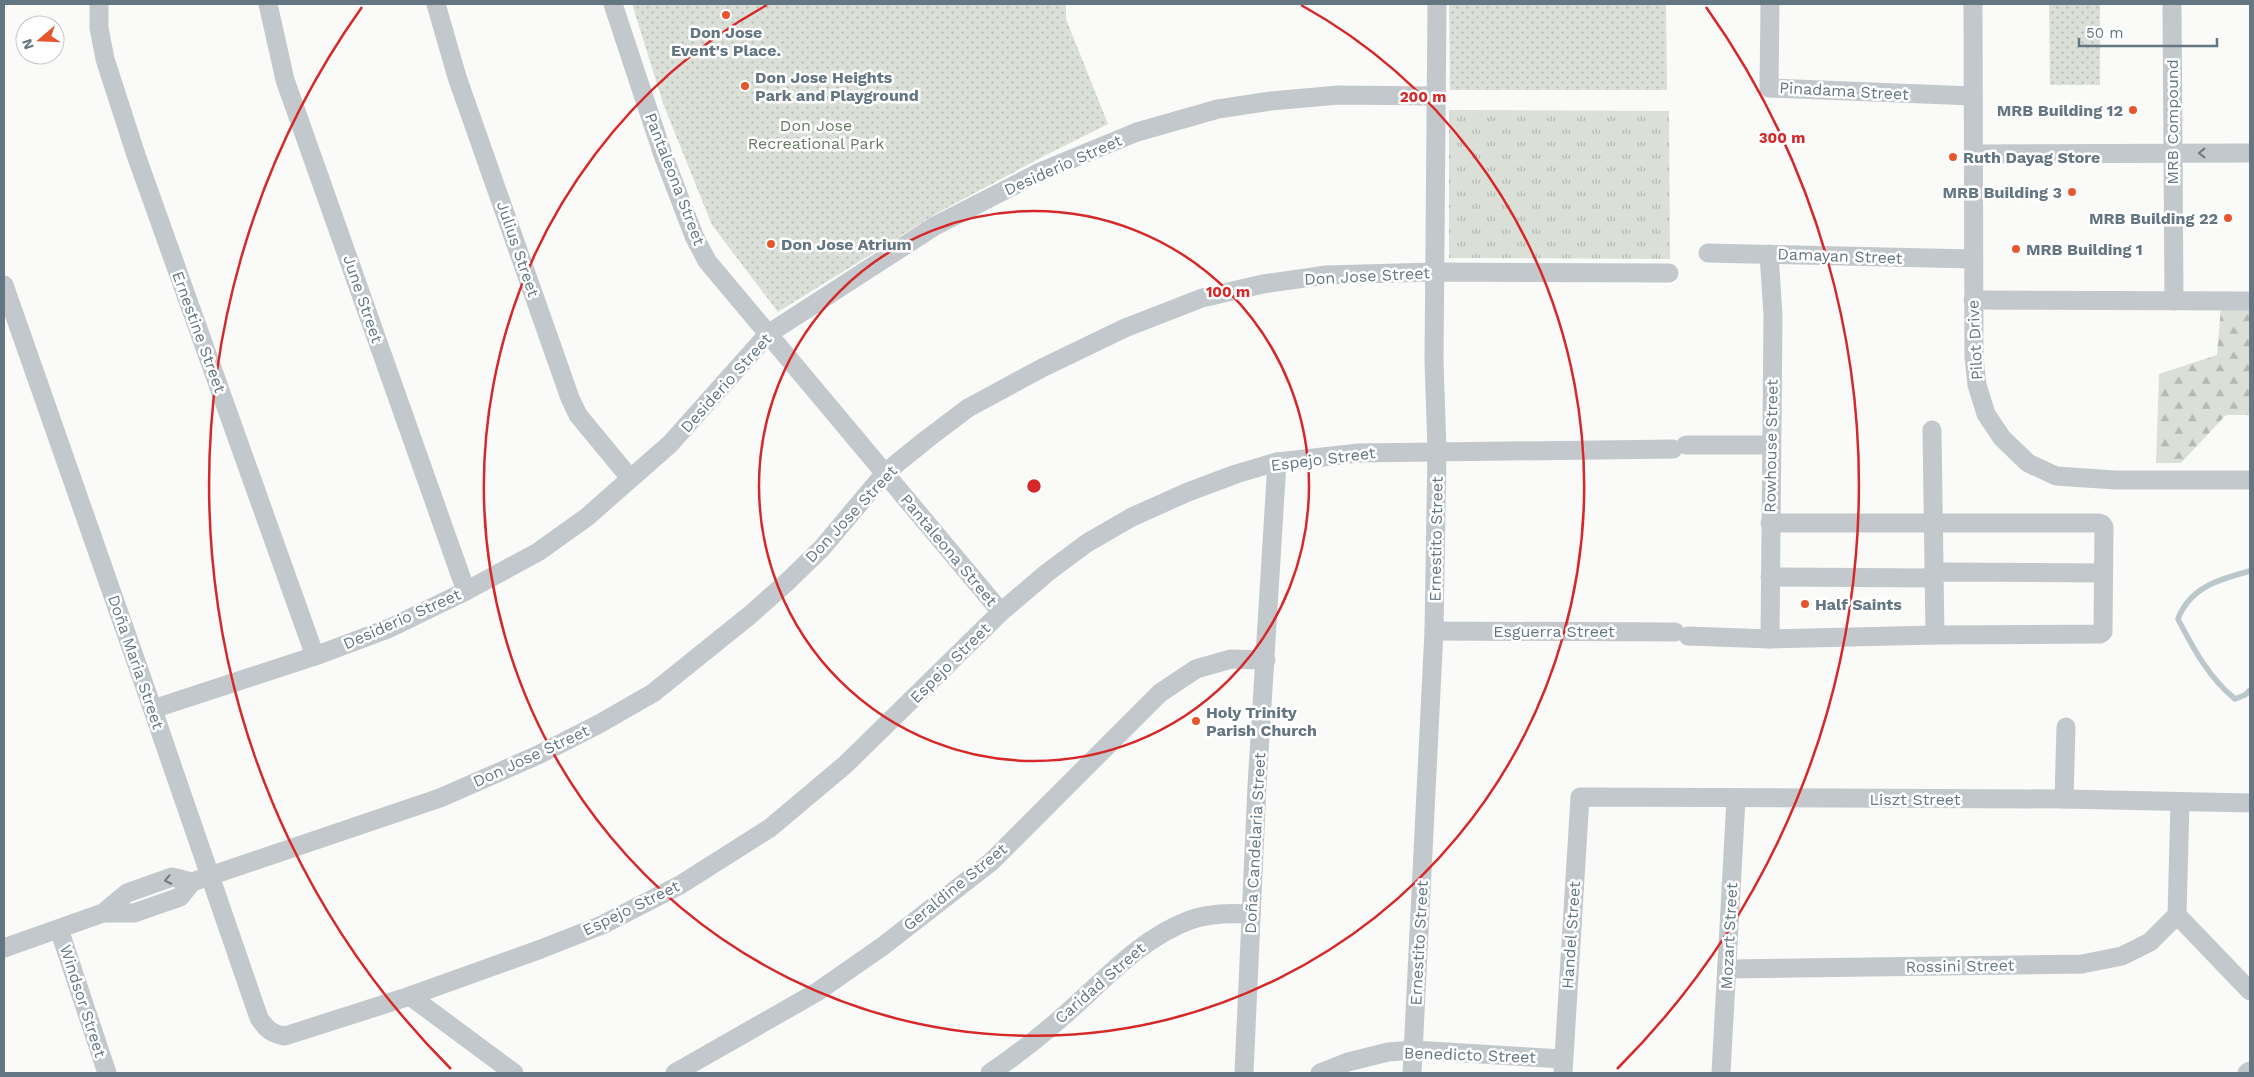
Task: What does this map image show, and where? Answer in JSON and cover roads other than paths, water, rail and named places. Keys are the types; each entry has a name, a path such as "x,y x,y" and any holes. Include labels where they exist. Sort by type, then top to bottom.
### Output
{"street":[{"name":"Ernestine Street","path":"99,4 99,28 105,59 136,156 315,656"},
{"name":"June Street","path":"268,4 285,80 466,591"},
{"name":"Julius Street","path":"436,4 457,77 570,398 578,415 630,478"},
{"name":"Pantaleona Street","path":"613,4 662,152 694,236 707,261 1001,612"},
{"name":"Ernestito Street","path":"1412,1073 1434,631 1437,450 1434,361 1437,4"},
{"name":"Pinadama Street","path":"1770,4 1769,88 1973,96"},
{"name":"Pilot Drive","path":"1973,4 1974,357 1977,385 1986,414 2002,438 2028,463 2056,476 2115,480 2250,480"},
{"name":"MRB Compound","path":"2172,4 2174,301"},
{"name":"Desiderio Street","path":"153,709 315,656 390,628 466,591 538,552 588,517 670,444 768,334 935,226 1040,172 1137,132 1218,109 1271,101 1338,95 1437,96"},
{"path":"1973,154 2250,153"},
{"name":"Damayan Street","path":"1708,252 1973,259"},
{"name":"Rowhouse Street","path":"1769,254 1772,316 1770,639"},
{"name":"Don Jose Street","path":"4,948 103,913 126,893 172,877 201,879 440,798 538,755 600,724 653,692 750,615 829,540 885,473 968,408 1042,368 1125,328 1202,298 1263,284 1326,275 1435,272 1669,273"},
{"name":"Doña Maria Street","path":"4,284 153,709 201,879 259,1018 266,1029 274,1034"},
{"path":"1973,300 2250,301"},
{"path":"1932,430 1935,635"},
{"name":"Espejo Street","path":"274,1034 294,1035 541,949 602,925 680,885 770,828 846,764 1001,612 1048,572 1087,543 1132,517 1220,480 1277,462 1359,453 1771,445"},
{"name":"Doña Candelaria Street","path":"1244,1073 1251,914 1277,462"},
{"path":"1770,523 2102,524 2103,573 1938,572 1933,578"},
{"name":"Esguerra Street","path":"1434,631 1682,634 1770,639 2100,634 2104,629 2103,573"},
{"path":"1770,577 1933,578"},
{"name":"Geraldine Street","path":"675,1073 817,992 882,946 991,862 1160,693 1196,669 1231,659 1266,660"},
{"path":"2064,800 2066,728"},
{"name":"Liszt Street","path":"1580,797 2250,803"},
{"name":"Handel Street","path":"1563,1066 1580,797"},
{"name":"Mozart Street","path":"1721,1073 1736,799"},
{"path":"2180,803 2177,915 2250,991"},
{"name":"Caridad Street","path":"990,1073 1060,1020 1137,949 1161,933 1191,919 1220,913 1251,914"},
{"name":"Rossini Street","path":"1727,968 2082,964 2122,956 2150,942 2177,915"},
{"name":"Windsor Street","path":"59,929 107,1073"},
{"path":"410,996 514,1073"},
{"name":"Benedicto Street","path":"1320,1073 1348,1062 1388,1052 1414,1050 1563,1066"}],"waterway":[{"path":"2250,571 2228,577 2207,586 2190,599 2178,619 2202,662 2226,691 2235,699 2245,695 2250,690"}],"place":[{"name":"Don Jose Event's Place.","path":"726,15"},
{"name":"Don Jose Heights Park and Playground","path":"745,86"},
{"name":"MRB Building 12","path":"2133,110"},
{"name":"Ruth Dayag Store","path":"1953,157"},
{"name":"MRB Building 3","path":"2072,192"},
{"name":"MRB Building 22","path":"2228,218"},
{"name":"Don Jose Atrium","path":"771,244"},
{"name":"MRB Building 1","path":"2016,249"},
{"name":"Half Saints","path":"1805,604"},
{"name":"Holy Trinity Parish Church","path":"1196,721"}],"park label":[{"name":"Don Jose Recreational Park","path":"816,134"}]}
